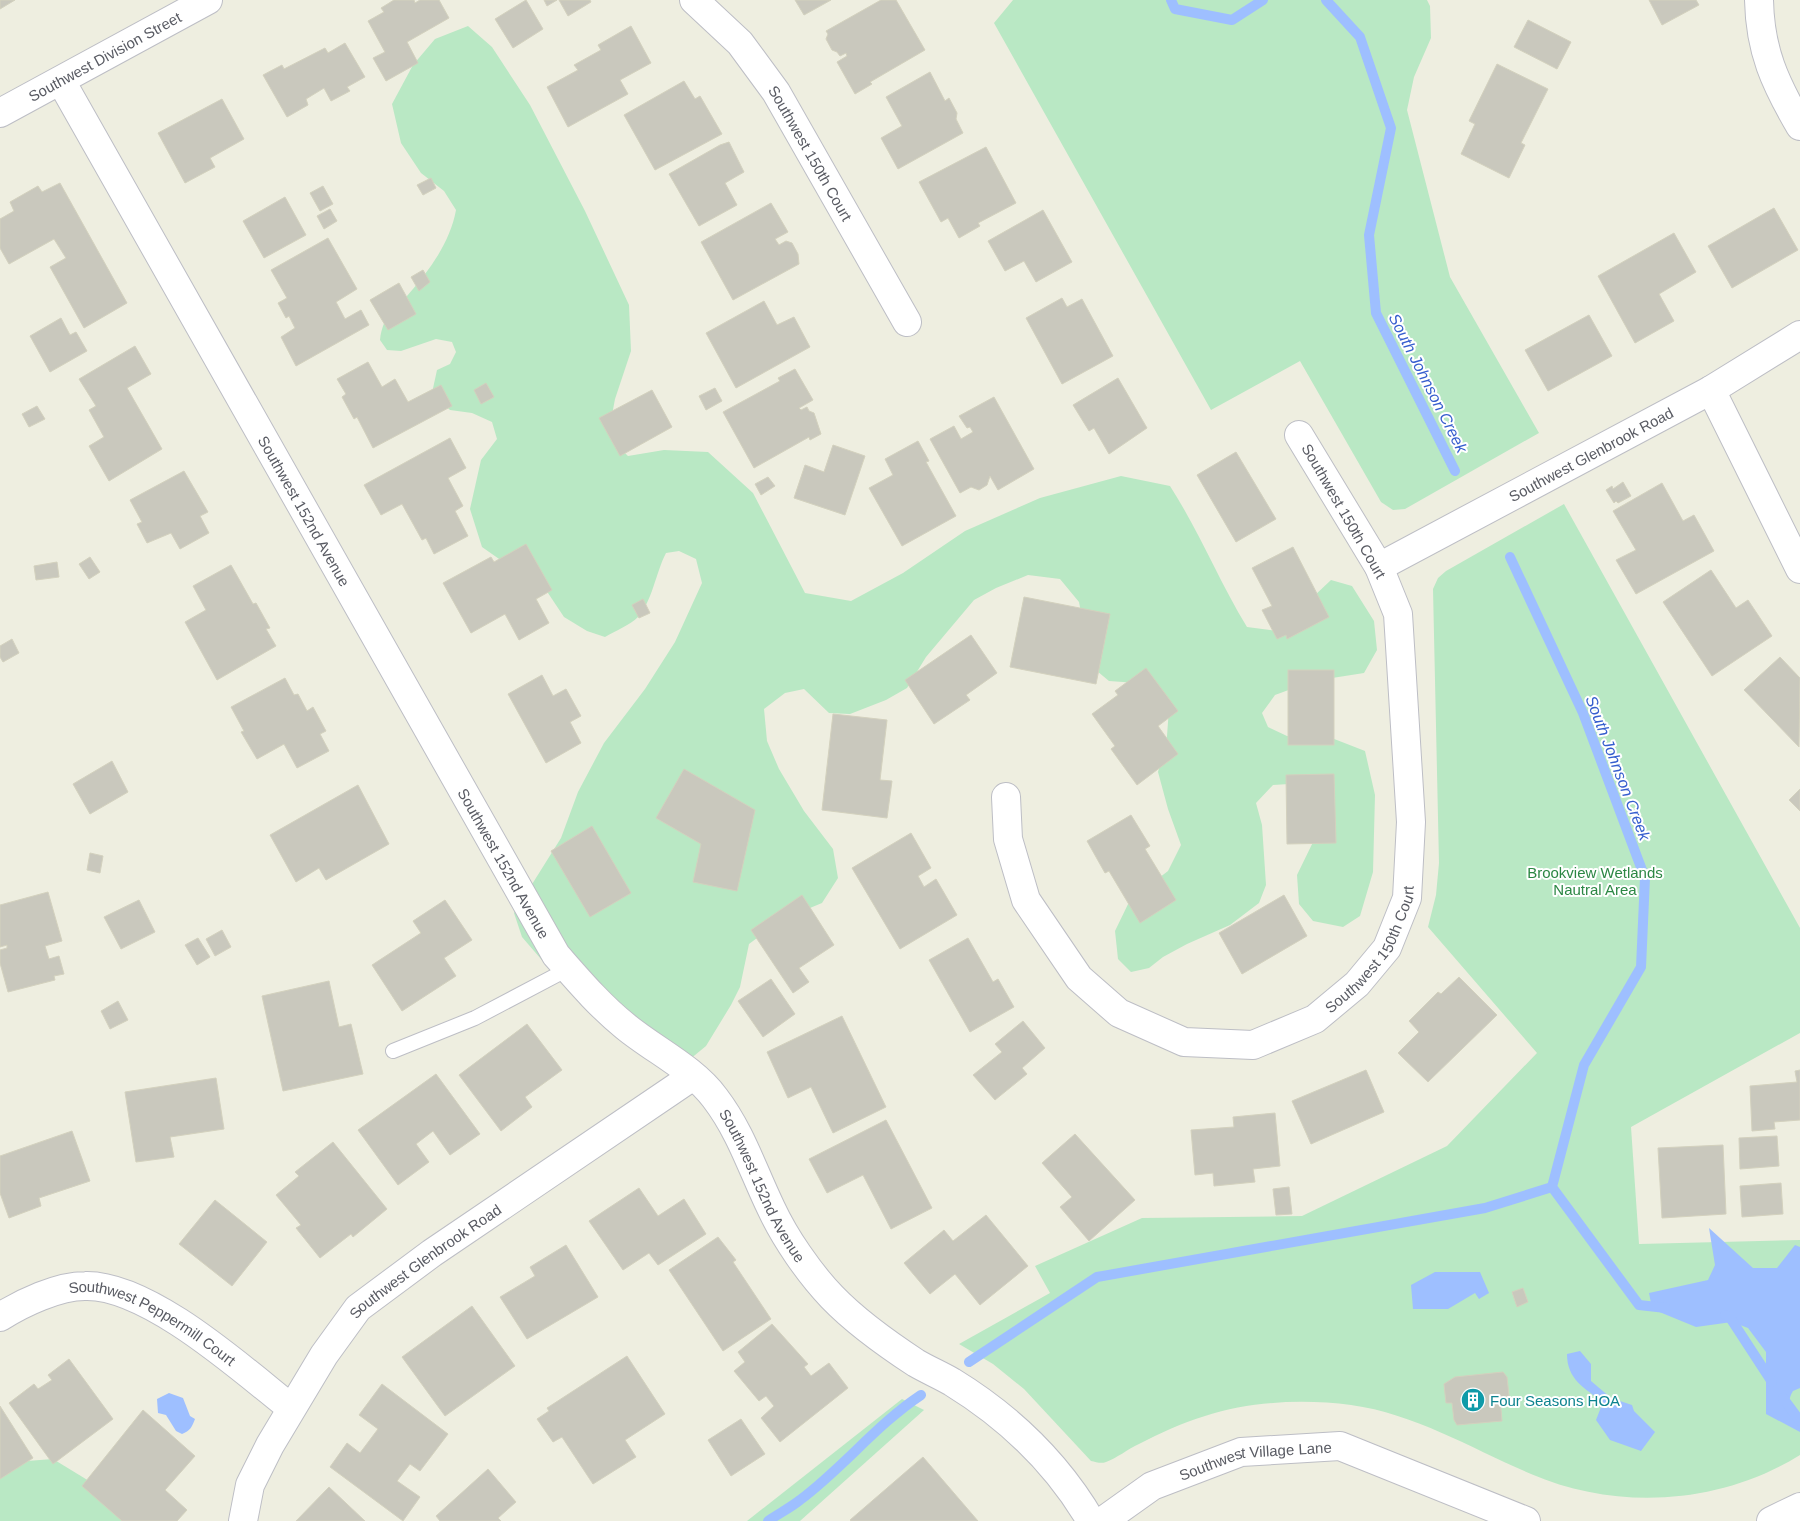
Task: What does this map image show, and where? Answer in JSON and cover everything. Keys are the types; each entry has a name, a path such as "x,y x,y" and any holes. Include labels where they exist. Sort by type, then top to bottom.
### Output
{"street":[{"name":"Southwest Division Street","path":"0,113 208,0"},
{"name":"Southwest 150th Court","path":"694,0 740,43 776,92 907,322"},
{"path":"1759,0 1759,20 1767,62 1800,126"},
{"name":"Southwest 152nd Avenue","path":"60,81 551,946 582,986 625,1026 693,1076 714,1096 735,1127 771,1210 808,1268 832,1297 859,1321 917,1364 952,1382 1018,1429 1071,1488 1091,1521"},
{"name":"Southwest Glenbrook Road","path":"1379,567 1711,390 1800,335"},
{"path":"1711,390 1800,569"},
{"name":"Southwest 150th Court","path":"1006,797 1008,839 1026,900 1079,978 1119,1013 1184,1042 1253,1045 1315,1019 1358,984 1387,948 1407,898 1410,822 1398,614 1379,567 1299,435"},
{"name":"Southwest Glenbrook Road","path":"243,1521 250,1485 291,1408 324,1355 358,1308 432,1253 693,1076"},
{"name":"Southwest Peppermill Court","path":"0,1316 16,1307 49,1294 84,1286 106,1288 143,1302 179,1323 291,1408"},
{"name":"Southwest Village Lane","path":"1103,1521 1152,1486 1241,1452 1340,1446 1526,1521"},
{"path":"1771,1521 1800,1507"}],"lane":[{"path":"394,1051 475,1018 568,969"}],"green space":[{"path":"1013,0 1427,0 1430,6 1431,38 1414,77 1407,110 1450,277 1539,433 1405,509 1393,510 1381,502 1300,361 1211,410 994,23"},
{"path":"468,26 492,47 530,105 585,211 629,305 631,351 615,399 612,415 615,443 628,456 664,450 708,452 753,493 805,593 851,601 903,573 965,531 1040,498 1121,476 1170,486 1247,627 1277,631 1331,580 1352,586 1374,621 1377,650 1364,673 1313,681 1275,695 1262,713 1268,727 1287,736 1324,735 1365,751 1375,795 1373,872 1360,916 1343,927 1313,921 1299,904 1297,875 1315,838 1305,783 1273,785 1256,803 1262,825 1266,885 1259,903 1230,925 1187,944 1163,957 1149,968 1131,972 1118,959 1115,931 1130,900 1168,871 1181,845 1168,809 1158,772 1167,736 1169,708 1151,684 1109,681 1091,666 1079,602 1060,579 1028,575 996,588 974,600 926,657 907,688 886,700 850,714 829,713 804,689 785,693 764,709 767,741 779,769 804,811 833,849 838,878 822,903 781,920 749,944 740,987 706,1046 689,1060 559,980 522,937 514,913 561,838 578,792 604,743 645,689 675,642 702,583 696,559 679,551 666,553 643,611 631,623 605,637 587,631 564,617 534,572 502,561 482,547 470,509 481,460 497,439 492,422 472,413 450,410 432,393 437,370 450,364 456,352 452,342 436,339 401,351 387,350 380,340 381,332 389,315 423,277 438,256 449,234 456,210 444,191 421,173 401,143 392,104 413,65 435,39"},
{"name":"Brookview Wetlands Nautral Area","path":"1564,504 1800,928 1800,1033 1631,1127 1639,1244 1800,1240 1800,1455 1769,1472 1736,1484 1702,1493 1668,1497 1598,1494 1564,1486 1531,1474 1421,1424 1398,1416 1351,1405 1296,1402 1259,1404 1205,1416 1163,1432 1106,1462 1091,1461 1024,1389 993,1364 959,1344 1050,1293 1035,1266 1142,1218 1302,1216 1447,1146 1537,1053 1428,927 1436,895 1439,863 1433,589 1438,578 1446,571"},
{"path":"902,1399 924,1410 800,1521 747,1521"},
{"path":"53,1459 112,1495 130,1521 0,1521 0,1477 14,1462"}],"water":[{"path":"1709,1228 1753,1268 1777,1268 1795,1245 1800,1247 1800,1388 1793,1391 1789,1403 1793,1414 1800,1420 1800,1432 1766,1414 1766,1352 1748,1328 1732,1322 1696,1327 1657,1311 1651,1303 1649,1293 1708,1280 1715,1265"},
{"path":"1435,1272 1480,1272 1489,1293 1479,1299 1475,1293 1448,1309 1413,1309 1411,1285"},
{"path":"1580,1351 1591,1364 1591,1381 1611,1398 1632,1405 1634,1411 1655,1432 1641,1451 1610,1440 1596,1420 1603,1402 1578,1382 1573,1376 1568,1363 1567,1354"},
{"path":"169,1393 183,1398 190,1416 195,1419 187,1432 182,1434 176,1431 166,1415 158,1413 157,1399"}],"building":[{"path":"0,0 15,0 0,9"},
{"path":"394,0 414,0 415,3 420,0 439,0 449,18 407,42 418,63 386,81 373,58 385,52 368,21 384,12 381,8"},
{"path":"526,0 543,29 513,48 495,19"},
{"path":"544,0 557,0 547,6"},
{"path":"559,0 590,0 591,2 568,16"},
{"path":"795,0 831,0 804,15"},
{"path":"881,0 896,0 925,50 870,82 872,84 855,94 837,62 847,56 846,53 840,56 832,50 826,39 828,34 826,31"},
{"path":"1649,0 1696,0 1699,5 1662,25"},
{"path":"1528,20 1571,42 1557,69 1514,47"},
{"path":"631,26 651,63 620,80 628,94 568,127 547,87 578,70 574,65 601,50 598,45"},
{"path":"345,43 365,77 347,87 350,91 331,101 324,88 306,99 308,105 287,117 263,75 282,65 284,69 325,48 328,53"},
{"path":"1497,64 1548,89 1521,143 1525,145 1509,178 1461,154 1475,124 1469,121"},
{"path":"930,72 945,101 949,98 957,113 956,119 963,133 898,169 881,138 902,126 886,97"},
{"path":"684,81 695,99 700,96 722,134 655,170 624,115"},
{"path":"222,99 244,139 210,158 215,167 185,183 158,133"},
{"path":"729,142 744,172 725,183 737,205 699,226 669,174 720,145"},
{"path":"986,147 1016,203 978,223 980,226 959,238 948,218 941,222 919,182"},
{"path":"431,178 436,188 423,195 417,185"},
{"path":"60,183 127,303 84,328 50,267 66,258 54,239 9,264 0,248 0,219 14,211 10,202 38,186 42,192"},
{"path":"323,186 333,204 320,211 310,193"},
{"path":"285,197 306,235 264,258 243,221"},
{"path":"771,203 788,232 775,239 779,245 786,241 792,243 798,254 799,264 733,300 701,242"},
{"path":"1774,208 1798,250 1732,288 1708,246"},
{"path":"330,209 337,221 324,229 317,216"},
{"path":"1043,210 1072,262 1036,282 1024,261 1005,271 988,241"},
{"path":"1674,233 1696,272 1659,294 1674,321 1635,343 1598,276"},
{"path":"328,238 357,289 336,302 345,319 361,310 369,325 296,366 281,337 295,328 289,316 286,318 278,303 287,298 271,270"},
{"path":"423,270 430,282 419,291 411,277"},
{"path":"399,283 416,314 388,330 370,300"},
{"path":"1062,298 1067,307 1082,299 1113,356 1062,384 1026,318"},
{"path":"764,301 777,325 794,317 810,347 736,388 706,333"},
{"path":"1589,315 1612,356 1548,391 1525,350"},
{"path":"61,318 70,335 76,332 87,351 50,372 30,336"},
{"path":"135,346 151,374 127,388 162,449 109,481 89,446 104,437 89,410 96,406 79,379"},
{"path":"368,362 382,387 395,379 408,402 441,385 452,406 373,448 357,417 354,419 342,397 346,394 337,379"},
{"path":"795,369 813,400 799,408 801,410 807,407 809,411 814,413 821,434 810,440 809,437 754,468 723,412 780,381 778,378"},
{"path":"1118,378 1147,428 1109,454 1094,428 1089,431 1073,405"},
{"path":"486,383 494,397 481,404 474,390"},
{"path":"715,388 722,401 706,410 699,396"},
{"path":"652,390 672,427 620,456 599,418"},
{"path":"994,397 1034,469 998,490 990,476 987,485 979,490 971,487 960,493 930,439 954,426 961,439 973,432 970,427 967,428 959,416"},
{"path":"37,406 45,419 29,427 22,414"},
{"path":"450,438 466,468 448,478 463,506 455,511 468,536 434,554 426,538 422,540 402,504 381,515 364,485"},
{"path":"918,441 929,461 926,462 956,516 902,546 869,488 893,475 885,459"},
{"path":"833,445 865,456 845,515 794,498 805,465 824,472"},
{"path":"1236,452 1276,519 1236,542 1197,475"},
{"path":"184,471 208,512 200,516 209,533 180,549 171,533 147,543 137,524 142,522 130,500"},
{"path":"768,477 775,486 761,495 755,484"},
{"path":"1623,482 1631,496 1618,503 1616,501 1614,503 1606,490 1612,486 1613,489"},
{"path":"1662,483 1683,521 1694,515 1714,551 1636,594 1616,560 1636,550 1613,511"},
{"path":"526,544 552,590 536,599 549,623 519,640 505,614 471,633 443,583 491,557 494,562"},
{"path":"1293,547 1329,617 1287,639 1286,635 1277,639 1262,610 1272,606 1252,568"},
{"path":"90,557 100,572 89,579 79,564"},
{"path":"57,562 59,577 36,580 34,566"},
{"path":"231,565 253,604 256,603 270,628 266,629 276,646 217,680 185,622 206,610 193,586"},
{"path":"1711,570 1736,608 1748,600 1772,636 1712,676 1663,602"},
{"path":"1024,597 1110,614 1096,684 1010,667"},
{"path":"643,599 650,613 639,618 632,605"},
{"path":"971,635 997,673 966,695 970,700 934,724 905,680"},
{"path":"12,639 19,653 3,662 0,657 0,646"},
{"path":"1780,657 1800,678 1799,747 1744,690"},
{"path":"1146,668 1178,711 1158,726 1178,754 1137,785 1111,749 1115,746 1092,714 1118,695 1115,691"},
{"path":"1288,670 1334,670 1334,745 1288,745"},
{"path":"542,675 553,696 566,689 581,716 570,722 581,743 546,763 508,694"},
{"path":"285,678 294,695 298,694 307,711 313,707 326,731 320,734 329,751 297,768 284,744 257,759 241,732 244,731 231,707"},
{"path":"833,714 887,720 880,780 892,781 887,818 822,810"},
{"path":"112,761 128,792 90,814 73,784"},
{"path":"684,769 755,810 737,891 693,882 701,844 656,818"},
{"path":"1334,774 1336,843 1287,844 1286,775"},
{"path":"358,785 389,844 326,880 319,868 296,882 270,835"},
{"path":"1800,789 1800,811 1789,800"},
{"path":"1131,815 1150,846 1145,849 1176,900 1140,923 1109,871 1105,873 1087,841"},
{"path":"592,826 631,893 590,917 551,851"},
{"path":"911,833 931,868 918,876 924,887 936,879 957,915 900,949 852,868"},
{"path":"90,853 103,856 100,873 87,870"},
{"path":"48,892 62,941 45,946 49,959 59,956 64,974 54,976 55,980 8,992 0,963 0,950 7,948 7,945 0,947 0,905"},
{"path":"802,895 834,945 799,968 809,982 793,993 751,930"},
{"path":"1284,895 1307,936 1242,974 1219,933"},
{"path":"139,900 155,932 121,949 104,917"},
{"path":"445,900 472,940 444,958 456,976 402,1011 372,965 421,933 413,921"},
{"path":"222,930 231,947 215,956 206,939"},
{"path":"198,938 210,957 197,965 185,945"},
{"path":"968,938 993,982 998,979 1014,1007 970,1032 929,960"},
{"path":"1459,977 1497,1015 1428,1082 1398,1053 1419,1032 1409,1021 1438,992 1441,994"},
{"path":"771,979 795,1014 763,1037 738,1001"},
{"path":"329,981 339,1027 351,1024 363,1074 283,1091 262,996"},
{"path":"118,1001 128,1020 110,1029 101,1011"},
{"path":"842,1016 886,1107 833,1133 811,1087 788,1098 767,1052"},
{"path":"1023,1021 1045,1048 1022,1068 1027,1074 995,1100 973,1075 1002,1052 995,1044"},
{"path":"527,1024 562,1070 525,1097 532,1107 501,1131 459,1075"},
{"path":"1366,1070 1384,1112 1311,1144 1292,1101"},
{"path":"1800,1070 1800,1120 1774,1122 1775,1129 1752,1131 1750,1086 1797,1082 1795,1071"},
{"path":"436,1074 480,1134 450,1155 433,1131 416,1144 429,1162 398,1185 358,1130"},
{"path":"216,1078 224,1129 170,1137 174,1157 136,1162 125,1092"},
{"path":"1275,1113 1280,1166 1253,1169 1255,1182 1214,1186 1213,1173 1195,1175 1191,1130 1234,1127 1233,1117"},
{"path":"886,1120 932,1208 891,1229 863,1175 827,1193 809,1159"},
{"path":"72,1131 90,1181 39,1198 41,1206 9,1218 0,1193 0,1156"},
{"path":"1075,1134 1135,1200 1089,1241 1060,1207 1072,1197 1042,1163"},
{"path":"1777,1136 1779,1166 1740,1169 1739,1138"},
{"path":"333,1142 387,1209 353,1237 351,1234 320,1258 296,1228 301,1225 276,1195 299,1176 295,1172"},
{"path":"1723,1145 1726,1214 1662,1218 1658,1148"},
{"path":"1781,1183 1783,1214 1742,1217 1740,1186"},
{"path":"1289,1187 1292,1214 1276,1215 1273,1189"},
{"path":"639,1188 658,1216 684,1199 706,1234 658,1265 649,1253 623,1270 589,1221"},
{"path":"215,1200 267,1242 232,1286 179,1244"},
{"path":"986,1215 1028,1266 980,1305 955,1274 930,1294 904,1263 944,1230 953,1241"},
{"path":"718,1237 736,1260 733,1262 771,1319 723,1351 669,1270"},
{"path":"566,1245 598,1297 527,1339 500,1297 535,1276 530,1267"},
{"path":"1523,1288 1528,1302 1517,1307 1512,1292"},
{"path":"472,1306 515,1366 445,1416 402,1357"},
{"path":"772,1324 808,1364 804,1367 811,1376 829,1363 848,1388 780,1442 761,1418 774,1406 766,1396 759,1401 734,1371 745,1362 738,1352"},
{"path":"627,1356 665,1414 625,1440 636,1457 593,1484 562,1437 553,1442 537,1419 549,1411 547,1408"},
{"path":"69,1359 113,1419 53,1464 9,1403 34,1384 38,1389 52,1380 48,1375"},
{"name":"Four Seasons HOA","path":"1503,1372 1507,1377 1509,1396 1500,1397 1502,1421 1457,1425 1454,1420 1452,1403 1446,1403 1444,1384 1455,1377"},
{"path":"382,1384 448,1434 420,1471 410,1464 397,1481 420,1497 403,1521 330,1467 347,1443 360,1453 378,1429 359,1415"},
{"path":"0,1406 33,1458 0,1479"},
{"path":"143,1410 195,1456 165,1490 187,1510 177,1521 122,1521 82,1486"},
{"path":"741,1419 765,1454 731,1476 708,1440"},
{"path":"923,1457 978,1521 850,1520"},
{"path":"488,1469 516,1502 498,1518 501,1521 440,1521 436,1516"},
{"path":"329,1487 365,1521 296,1521"}],"waterway":[{"name":"South Johnson Creek","path":"1171,0 1175,9 1232,20 1263,0"},
{"name":"South Johnson Creek","path":"1326,0 1360,37 1391,128 1369,235 1376,313 1455,471"},
{"name":"South Johnson Creek","path":"1510,557 1583,713 1645,878 1641,967 1584,1065 1552,1187 1639,1305 1666,1308"},
{"path":"969,1362 1097,1277 1485,1208 1552,1187"},
{"name":"South Johnson Creek","path":"1725,1315 1729,1316 1772,1382"},
{"path":"768,1521 816,1488 874,1433 921,1395"},
{"name":"South Johnson Creek","path":"1783,1398 1800,1421"}],"place":[{"name":"Four Seasons HOA","path":"1473,1400"}]}
